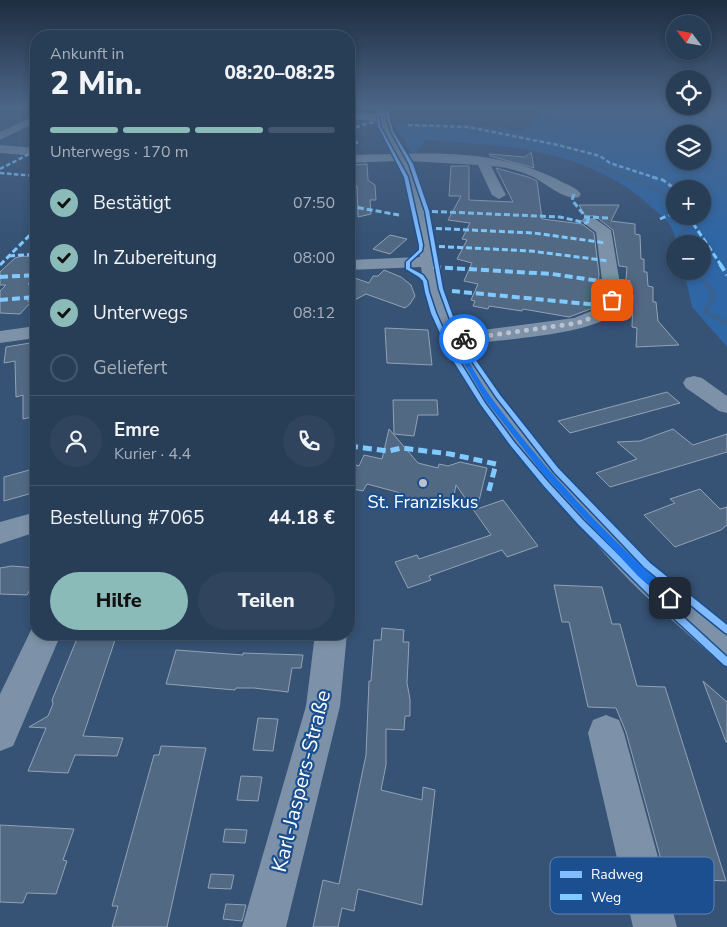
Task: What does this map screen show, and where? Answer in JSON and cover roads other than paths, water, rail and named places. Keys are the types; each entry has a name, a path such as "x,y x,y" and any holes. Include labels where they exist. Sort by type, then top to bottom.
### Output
{"street":[{"path":"398,151 412,180 433,289 453,340 488,400 547,473 642,573 727,648"},
{"path":"355,159 400,156 482,161 520,166 574,194"},
{"path":"482,161 499,195"},
{"path":"453,340 578,323 601,314 612,300 613,283 603,230 589,221"},
{"path":"355,265 429,262"},
{"path":"0,337 30,333"},
{"path":"694,383 727,406"},
{"path":"0,533 30,524"},
{"path":"0,733 42,640"},
{"name":"Karl-Jaspers-Straße","path":"264,927 323,706 330,640"},
{"path":"606,733 638,857"},
{"path":"653,914 656,927"}],"waterway":[{"path":"574,151 573,153 585,157 586,162 631,178"},
{"path":"628,177 659,190 666,196"},
{"path":"680,235 686,225"},
{"path":"704,280 714,294 705,312 727,323"}],"place":[{"name":"St. Franziskus","path":"423,483"}]}
